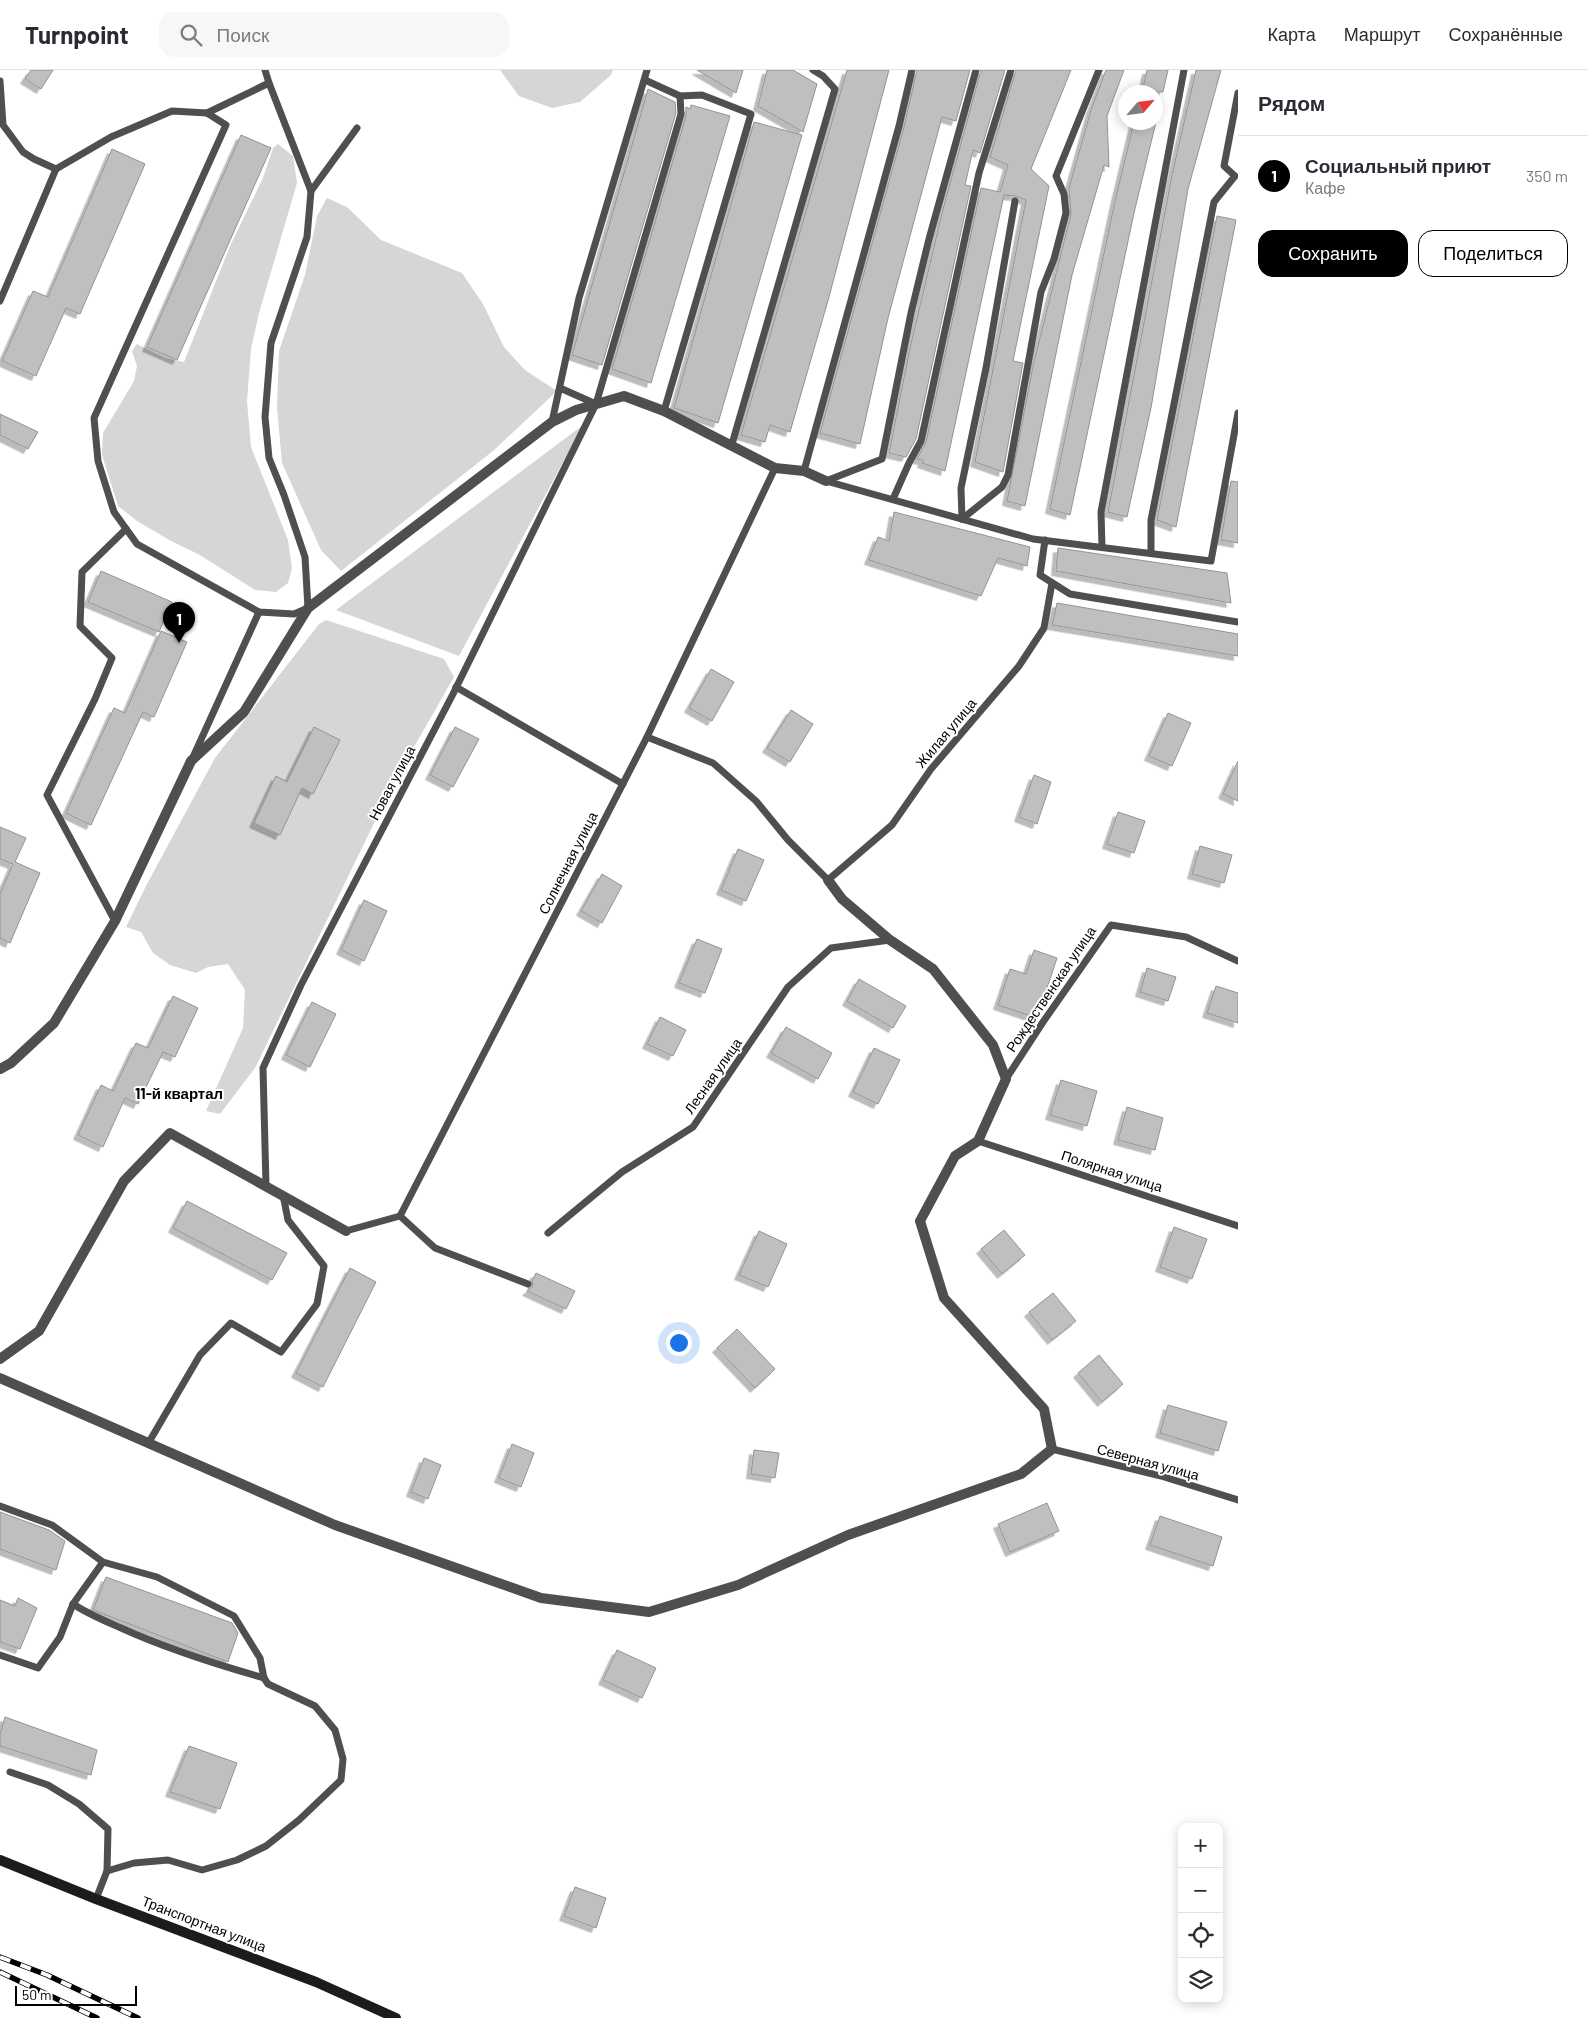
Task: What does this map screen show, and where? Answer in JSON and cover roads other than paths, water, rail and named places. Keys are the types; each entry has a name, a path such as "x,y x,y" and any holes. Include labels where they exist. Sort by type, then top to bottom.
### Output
{"main road":[{"name":"Транспортная улица","path":"0,1860 96,1899 316,1982 396,2018"}],"street":[{"path":"0,1069 11,1063 54,1023 115,921 192,762 244,712 308,608 552,422 576,410 624,396 664,411 732,444 775,468 804,471 826,481"},
{"path":"0,1378 335,1524 541,1598 649,1612 738,1585 848,1535 1021,1474 1052,1449 1044,1409 944,1298 920,1221 954,1156 978,1141 1006,1080 994,1045 933,969 890,940 842,899 828,880"},
{"path":"0,1360 40,1331 124,1181 170,1133 346,1231"}],"lane":[{"path":"0,301 56,168 111,137 172,111 207,114 226,125 94,418 98,461 114,512 137,544 259,612 294,614 308,608 305,557 269,458 265,417 271,344 307,237 310,191 268,83 265,70"},
{"path":"552,422 579,298 647,70"},
{"path":"732,444 835,90 824,73 813,70"},
{"path":"804,471 899,126 912,70"},
{"path":"826,481 882,459 926,248 976,70"},
{"path":"893,499 921,441 979,173 1011,70"},
{"path":"962,519 1002,487 1008,475 1041,292 1054,259 1066,213 1064,194 1056,176 1099,70"},
{"path":"1102,547 1101,512 1184,70"},
{"path":"645,80 680,96 702,95 751,114 664,411"},
{"path":"0,82 2,126 23,152 56,168"},
{"path":"207,114 268,83"},
{"path":"1151,554 1151,520 1214,202 1237,176 1224,166 1238,93"},
{"name":"Новая улица","path":"266,1186 263,1068 301,985 456,687 596,404 681,114 680,96"},
{"path":"310,191 357,128"},
{"path":"962,519 961,488 986,368 1015,201"},
{"path":"560,388 596,404"},
{"path":"826,481 1033,539 1211,561 1238,413"},
{"name":"Солнечная улица","path":"400,1216 647,737 775,468"},
{"path":"115,921 48,795 95,699 112,658 80,626 82,572 126,529"},
{"path":"1045,540 1040,575 1070,594 1236,622 1238,615"},
{"name":"Жилая улица","path":"828,880 892,825 931,768 1019,666 1044,628 1052,583"},
{"path":"192,762 259,612"},
{"path":"456,687 623,784"},
{"path":"647,737 713,763 756,801 788,840 828,880"},
{"name":"Рождественская улица","path":"1006,1080 1048,1014 1110,925 1186,937 1238,961"},
{"name":"Лесная улица","path":"548,1233 622,1172 693,1127 788,986 831,948 890,940"},
{"name":"Полярная улица","path":"978,1141 1238,1226"},
{"path":"150,1442 200,1355 231,1323 281,1352 317,1304 324,1266 288,1220 283,1195"},
{"path":"346,1231 400,1216 434,1248 528,1284"},
{"name":"Северная улица","path":"1052,1449 1161,1476 1238,1500"},
{"path":"0,1506 52,1525 103,1562 157,1578 234,1616 260,1658 264,1678 268,1684 315,1706 335,1730 343,1759 341,1780 299,1820 266,1846 236,1860 202,1870 168,1860 134,1864 107,1871"},
{"path":"0,1655 38,1668 60,1637 73,1604 103,1562"},
{"path":"73,1604 83,1612 146,1640 202,1660 264,1678"},
{"path":"10,1772 48,1786 79,1804 108,1829 107,1871 96,1899"}],"railway":[{"path":"0,1957 47,1975 138,2018"},
{"path":"0,1972 97,2018"}],"place":[{"name":"Социальный приют","path":"179,643"}],"district":[{"name":"11-й квартал","path":"179,1094"}]}
